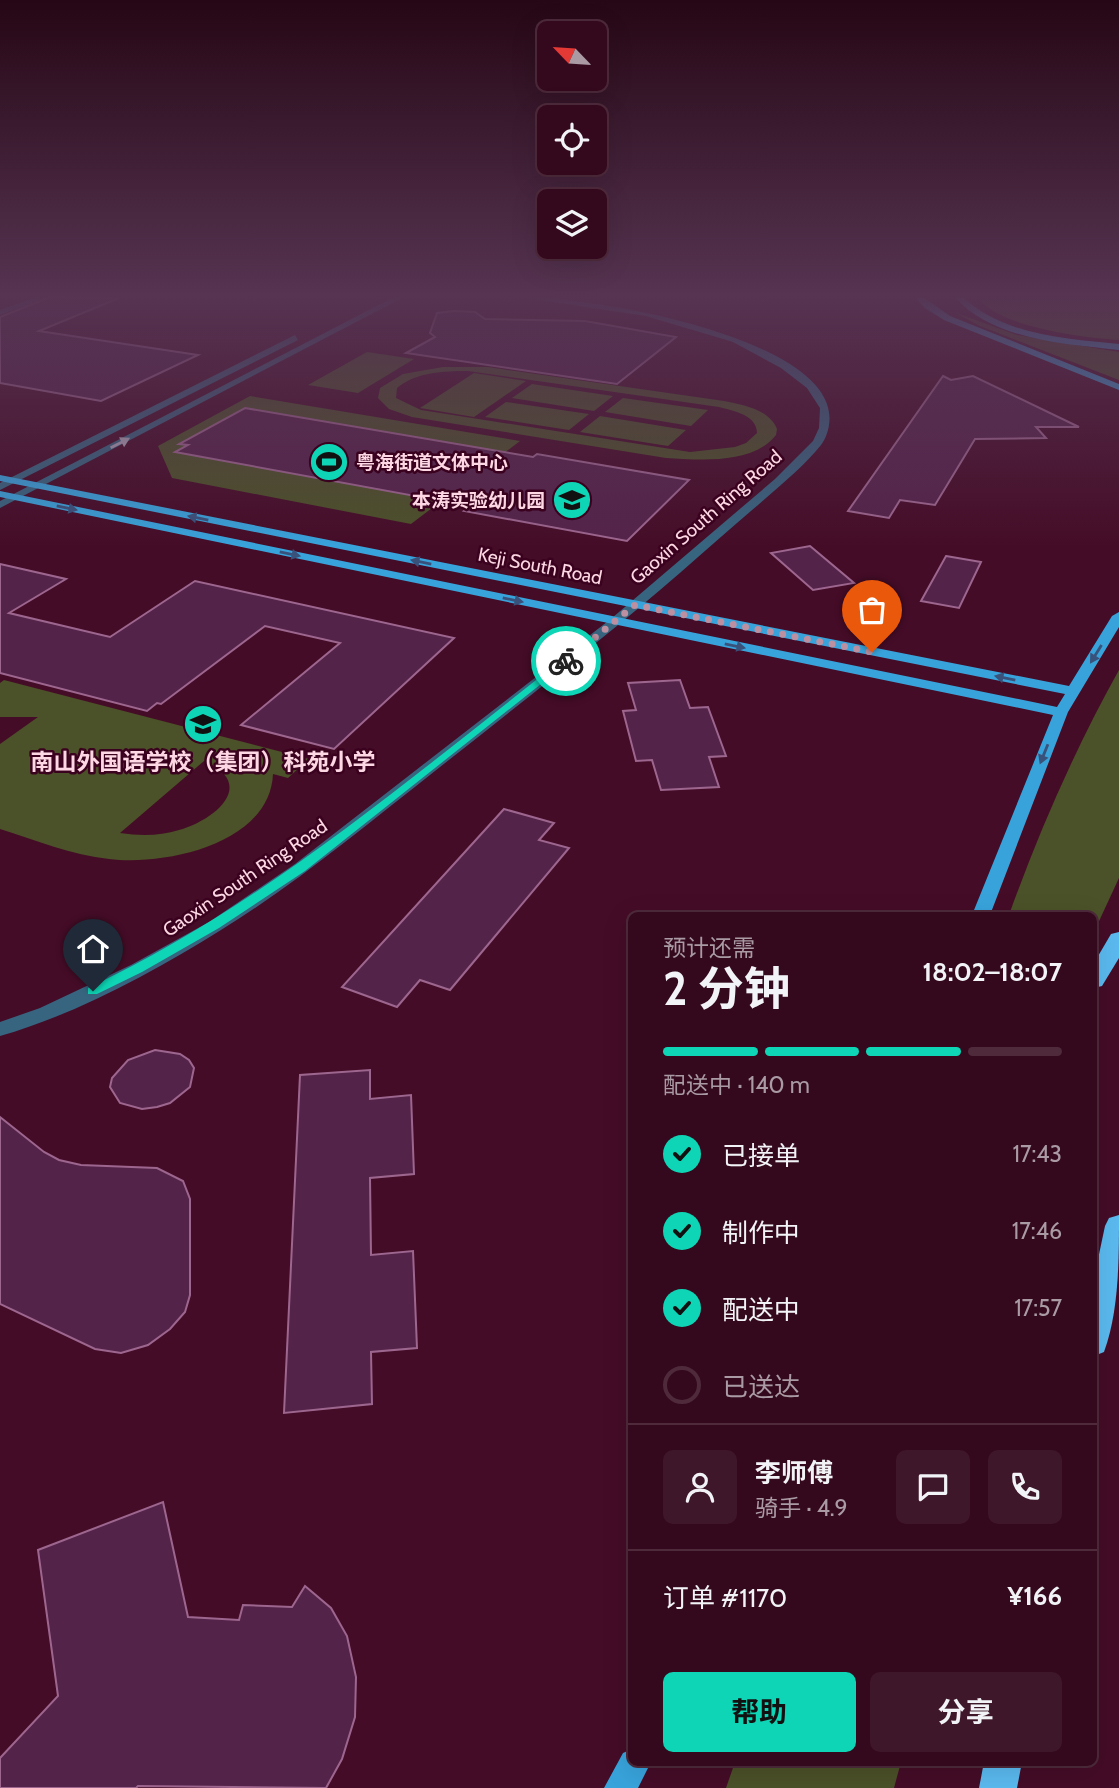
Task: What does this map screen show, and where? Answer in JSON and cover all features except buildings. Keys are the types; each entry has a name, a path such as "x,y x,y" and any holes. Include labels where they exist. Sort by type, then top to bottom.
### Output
{"highway":[{"path":"1097,976 1119,939"},
{"path":"1097,1329 1119,1226"},
{"path":"998,1788 1002,1766"}],"main road":[{"path":"1102,380 1119,387"},
{"name":"Keji South Road","path":"6,479 1072,691"},
{"name":"Keji South Road","path":"0,495 1061,712"},
{"path":"982,912 1061,712 1119,616"}],"street":[{"path":"0,486 6,479 207,380"},
{"path":"0,505 240,380"},
{"name":"Gaoxin South Ring Road","path":"0,1029 47,1013 138,970 215,926 301,868 617,621 818,442 824,428 824,403 803,380"}],"green space":[{"path":"316,380 379,380 358,393 308,385"},
{"path":"392,380 410,380 397,388 396,398 421,410 690,452 735,447 746,443 757,433 756,427 749,418 738,412 719,407 534,380 581,380 724,401 762,412 777,429 776,435 766,445 740,456 709,460 666,458 412,417 389,409 378,398 380,388"},
{"path":"463,380 526,381 474,417 420,408"},
{"path":"532,384 613,396 594,411 512,398"},
{"name":"粤海街道文体中心","path":"250,396 520,441 411,524 172,478 158,446"},
{"path":"623,398 708,410 691,426 605,412"},
{"path":"506,402 589,414 569,430 485,417"},
{"path":"600,416 686,430 668,446 580,432"},
{"path":"1119,670 1119,878 1097,926 1097,912 1010,912 1059,790"},
{"path":"4,680 309,759 288,778 273,774 267,798 254,818 235,834 211,845 158,859 109,859 81,854 0,829 0,744 38,717 0,717 0,683","holes":["204,761 220,770 228,780 229,790 217,810 206,818 193,825 165,833 120,833"]},
{"path":"734,1766 900,1766 894,1788 726,1788"}],"way so far":[{"path":"566,661 635,605 872,652"}],"place":[{"name":"粤海街道文体中心","path":"329,462"},
{"name":"本涛实验幼儿园","path":"572,500"},
{"name":"南山外国语学校（集团）科苑小学","path":"203,724"}],"route":[{"path":"93,991 138,970 215,926 301,868 566,661"}]}
